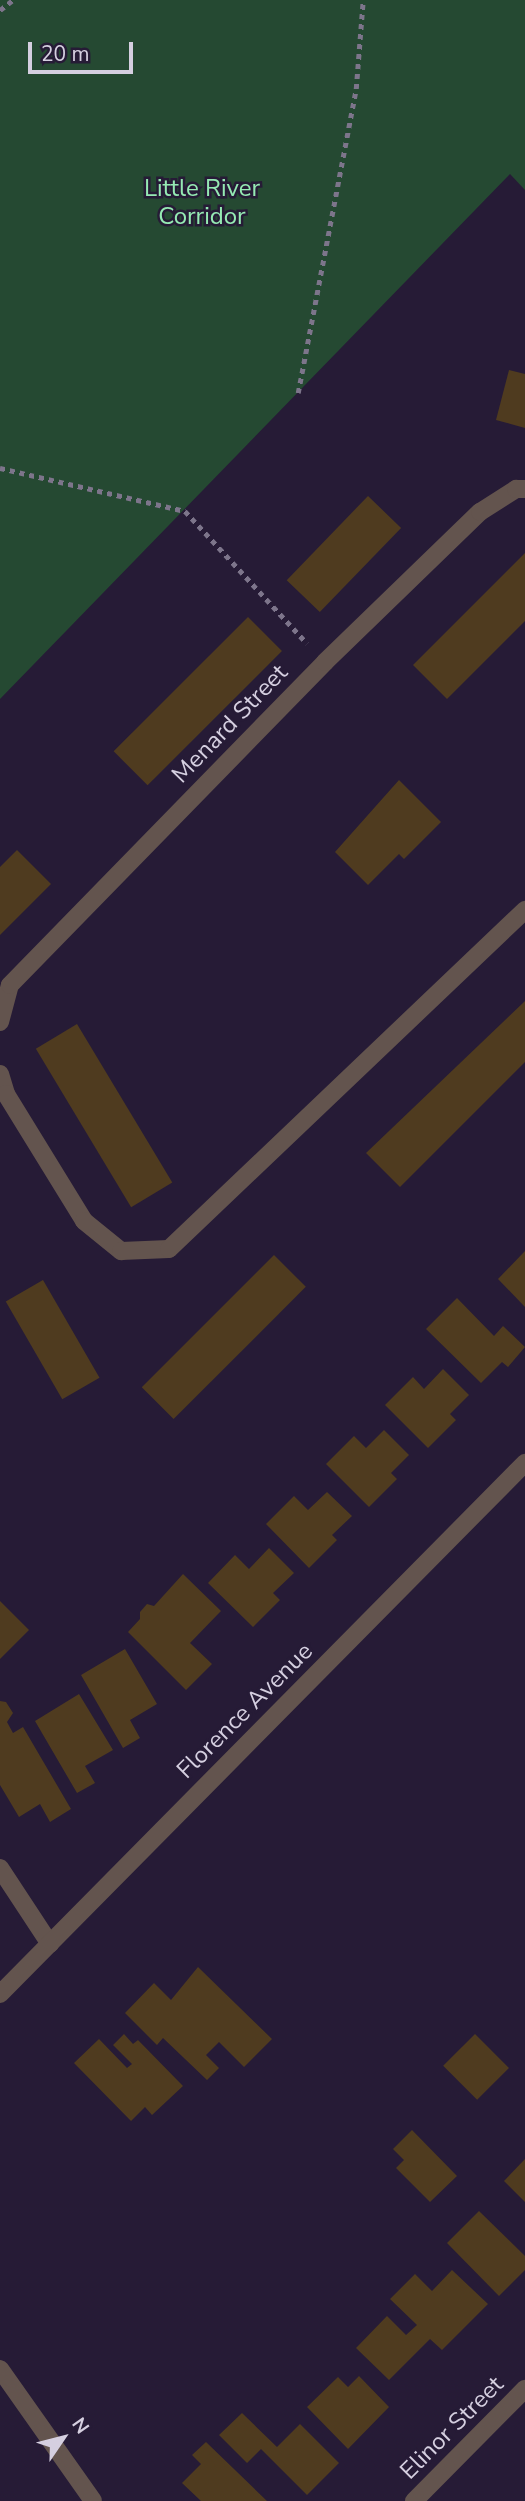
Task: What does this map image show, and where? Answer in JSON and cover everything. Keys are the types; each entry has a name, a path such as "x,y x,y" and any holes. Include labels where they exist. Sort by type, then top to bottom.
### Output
{"street":[{"name":"Menard Street","path":"0,1022 10,985 325,662 480,512 516,489 525,489"},
{"path":"0,1074 6,1094 83,1221 121,1251 169,1249 525,910"},
{"name":"Florence Avenue","path":"0,1994 525,1463"},
{"path":"0,1868 50,1944"},
{"path":"0,2369 93,2501"},
{"name":"Elinor Street","path":"414,2501 525,2389"}],"path":[{"path":"0,10 13,0"},
{"path":"298,393 356,89 363,0"},
{"path":"0,468 186,511 325,662"}],"green space":[{"name":"Little River Corridor","path":"0,0 525,0 525,190 510,174 0,699"}],"building":[{"path":"509,370 525,374 525,428 496,420"},
{"path":"368,496 401,528 320,612 287,580"},
{"path":"525,553 525,621 447,699 413,665"},
{"path":"248,617 282,651 148,785 114,751"},
{"path":"399,780 441,822 404,859 399,854 368,885 335,852"},
{"path":"17,850 51,884 0,935 0,867"},
{"path":"525,1001 525,1062 400,1187 366,1153"},
{"path":"77,1024 172,1183 131,1207 36,1049"},
{"path":"525,1251 525,1307 498,1279"},
{"path":"274,1255 306,1287 174,1419 142,1387"},
{"path":"43,1280 100,1378 62,1399 6,1302"},
{"path":"457,1298 494,1336 503,1326 525,1347 508,1367 502,1362 481,1383 426,1329"},
{"path":"443,1369 469,1395 450,1414 456,1420 428,1448 385,1405 413,1377 424,1389"},
{"path":"384,1430 409,1455 391,1473 397,1479 369,1507 326,1464 354,1436 366,1448"},
{"path":"327,1492 352,1516 332,1535 337,1540 309,1568 266,1524 294,1496 308,1510"},
{"path":"269,1548 294,1573 273,1593 280,1600 253,1627 208,1583 235,1555 249,1569"},
{"path":"183,1574 221,1611 190,1643 212,1664 186,1690 128,1632 140,1619 140,1612 147,1604 154,1606"},
{"path":"0,1601 29,1630 0,1659"},
{"path":"125,1649 157,1704 130,1720 140,1738 123,1748 81,1675"},
{"path":"79,1694 113,1750 85,1766 95,1783 77,1793 35,1721"},
{"path":"0,1701 6,1702 13,1713 7,1722 13,1733 23,1727 71,1809 50,1822 40,1804 19,1817 0,1785"},
{"path":"198,1967 272,2039 244,2067 219,2042 206,2055 219,2068 207,2080 163,2038 157,2045 125,2013 154,1983 171,2000"},
{"path":"124,2034 133,2044 138,2040 183,2086 152,2115 145,2107 131,2121 74,2063 99,2039 127,2068 132,2064 113,2045"},
{"path":"475,2034 509,2068 477,2100 443,2066"},
{"path":"412,2130 457,2176 430,2202 396,2168 404,2160 393,2149"},
{"path":"525,2159 525,2202 504,2181"},
{"path":"479,2211 525,2256 525,2270 499,2296 447,2243"},
{"path":"452,2270 488,2304 442,2350 430,2339 389,2380 356,2348 387,2316 406,2335 417,2325 390,2299 415,2274 432,2291"},
{"path":"359,2376 389,2407 348,2449 307,2407 338,2377 348,2387"},
{"path":"242,2413 277,2447 300,2424 339,2463 307,2495 261,2449 247,2463 219,2435"},
{"path":"206,2442 267,2501 201,2501 182,2483 201,2464 192,2455"}]}
